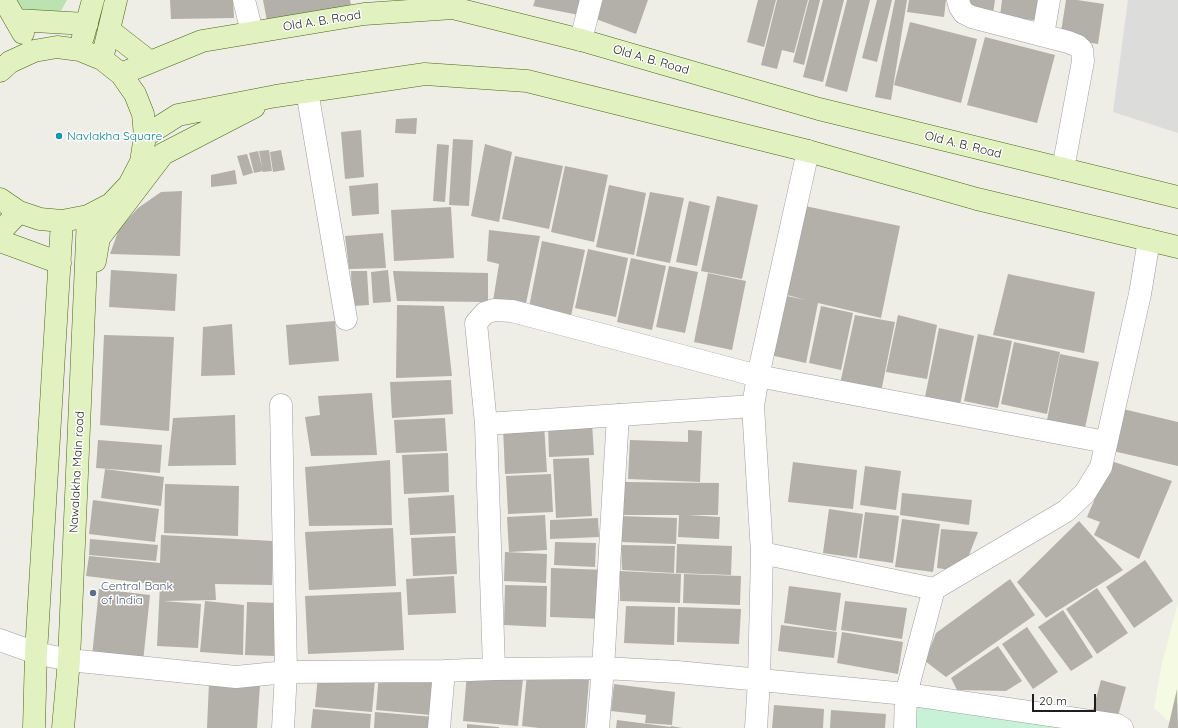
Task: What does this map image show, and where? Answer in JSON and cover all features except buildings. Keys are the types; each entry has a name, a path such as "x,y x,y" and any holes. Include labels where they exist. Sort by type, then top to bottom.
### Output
{"main road":[{"path":"4,0 34,51"},
{"path":"80,50 93,0"},
{"path":"102,59 116,0"},
{"name":"Old A. B. Road","path":"121,74 202,41 364,14 453,8 581,40 819,109 1178,197"},
{"path":"16,20 87,24"},
{"path":"109,30 150,62"},
{"path":"0,71 10,62 34,51 57,47 80,50 102,59 121,74 135,94 143,114 145,136 141,162 129,185 111,204 88,216 62,221 40,219 20,212 0,199"},
{"path":"145,136 178,115 276,96 425,74 527,81 808,151 977,199 1178,247"},
{"path":"84,321 99,238 163,154 276,96"},
{"path":"0,232 20,212"},
{"name":"Nawalakha Main road","path":"63,728 69,660 88,216"},
{"path":"34,728 36,653 62,221"},
{"path":"0,242 60,263"}],"street":[{"path":"244,0 252,32"},
{"path":"581,40 591,0"},
{"path":"958,0 960,7 964,12 972,17 1068,42 1078,46 1082,50 1083,61 1063,169"},
{"path":"1043,35 1050,0"},
{"path":"307,91 346,319"},
{"path":"756,728 759,681 762,553 753,406 758,376 808,151"},
{"path":"762,553 934,589 1066,511 1085,493 1101,467 1140,294 1149,240"},
{"path":"494,669 486,424 476,323 485,313 494,310 512,311 758,376 1106,442"},
{"path":"281,405 286,672 283,728"},
{"path":"486,424 753,406"},
{"path":"598,728 618,415"},
{"path":"905,728 906,694 934,589"},
{"path":"0,640 36,653 69,660 236,677 286,672 444,671 494,669 603,668 677,672 906,694 1117,727"},
{"path":"439,728 444,671"}],"shaded area":[{"path":"1128,0 1178,0 1178,133 1113,112"},
{"path":"1178,603 1178,728 1176,728 1154,708 1162,663"},
{"path":"906,694 1072,728 905,728"}],"green space":[{"path":"17,0 67,0 52,27 19,9"}],"place":[{"name":"Navlakha Square","path":"59,136"},
{"name":"Central Bank of India","path":"93,593"}]}
